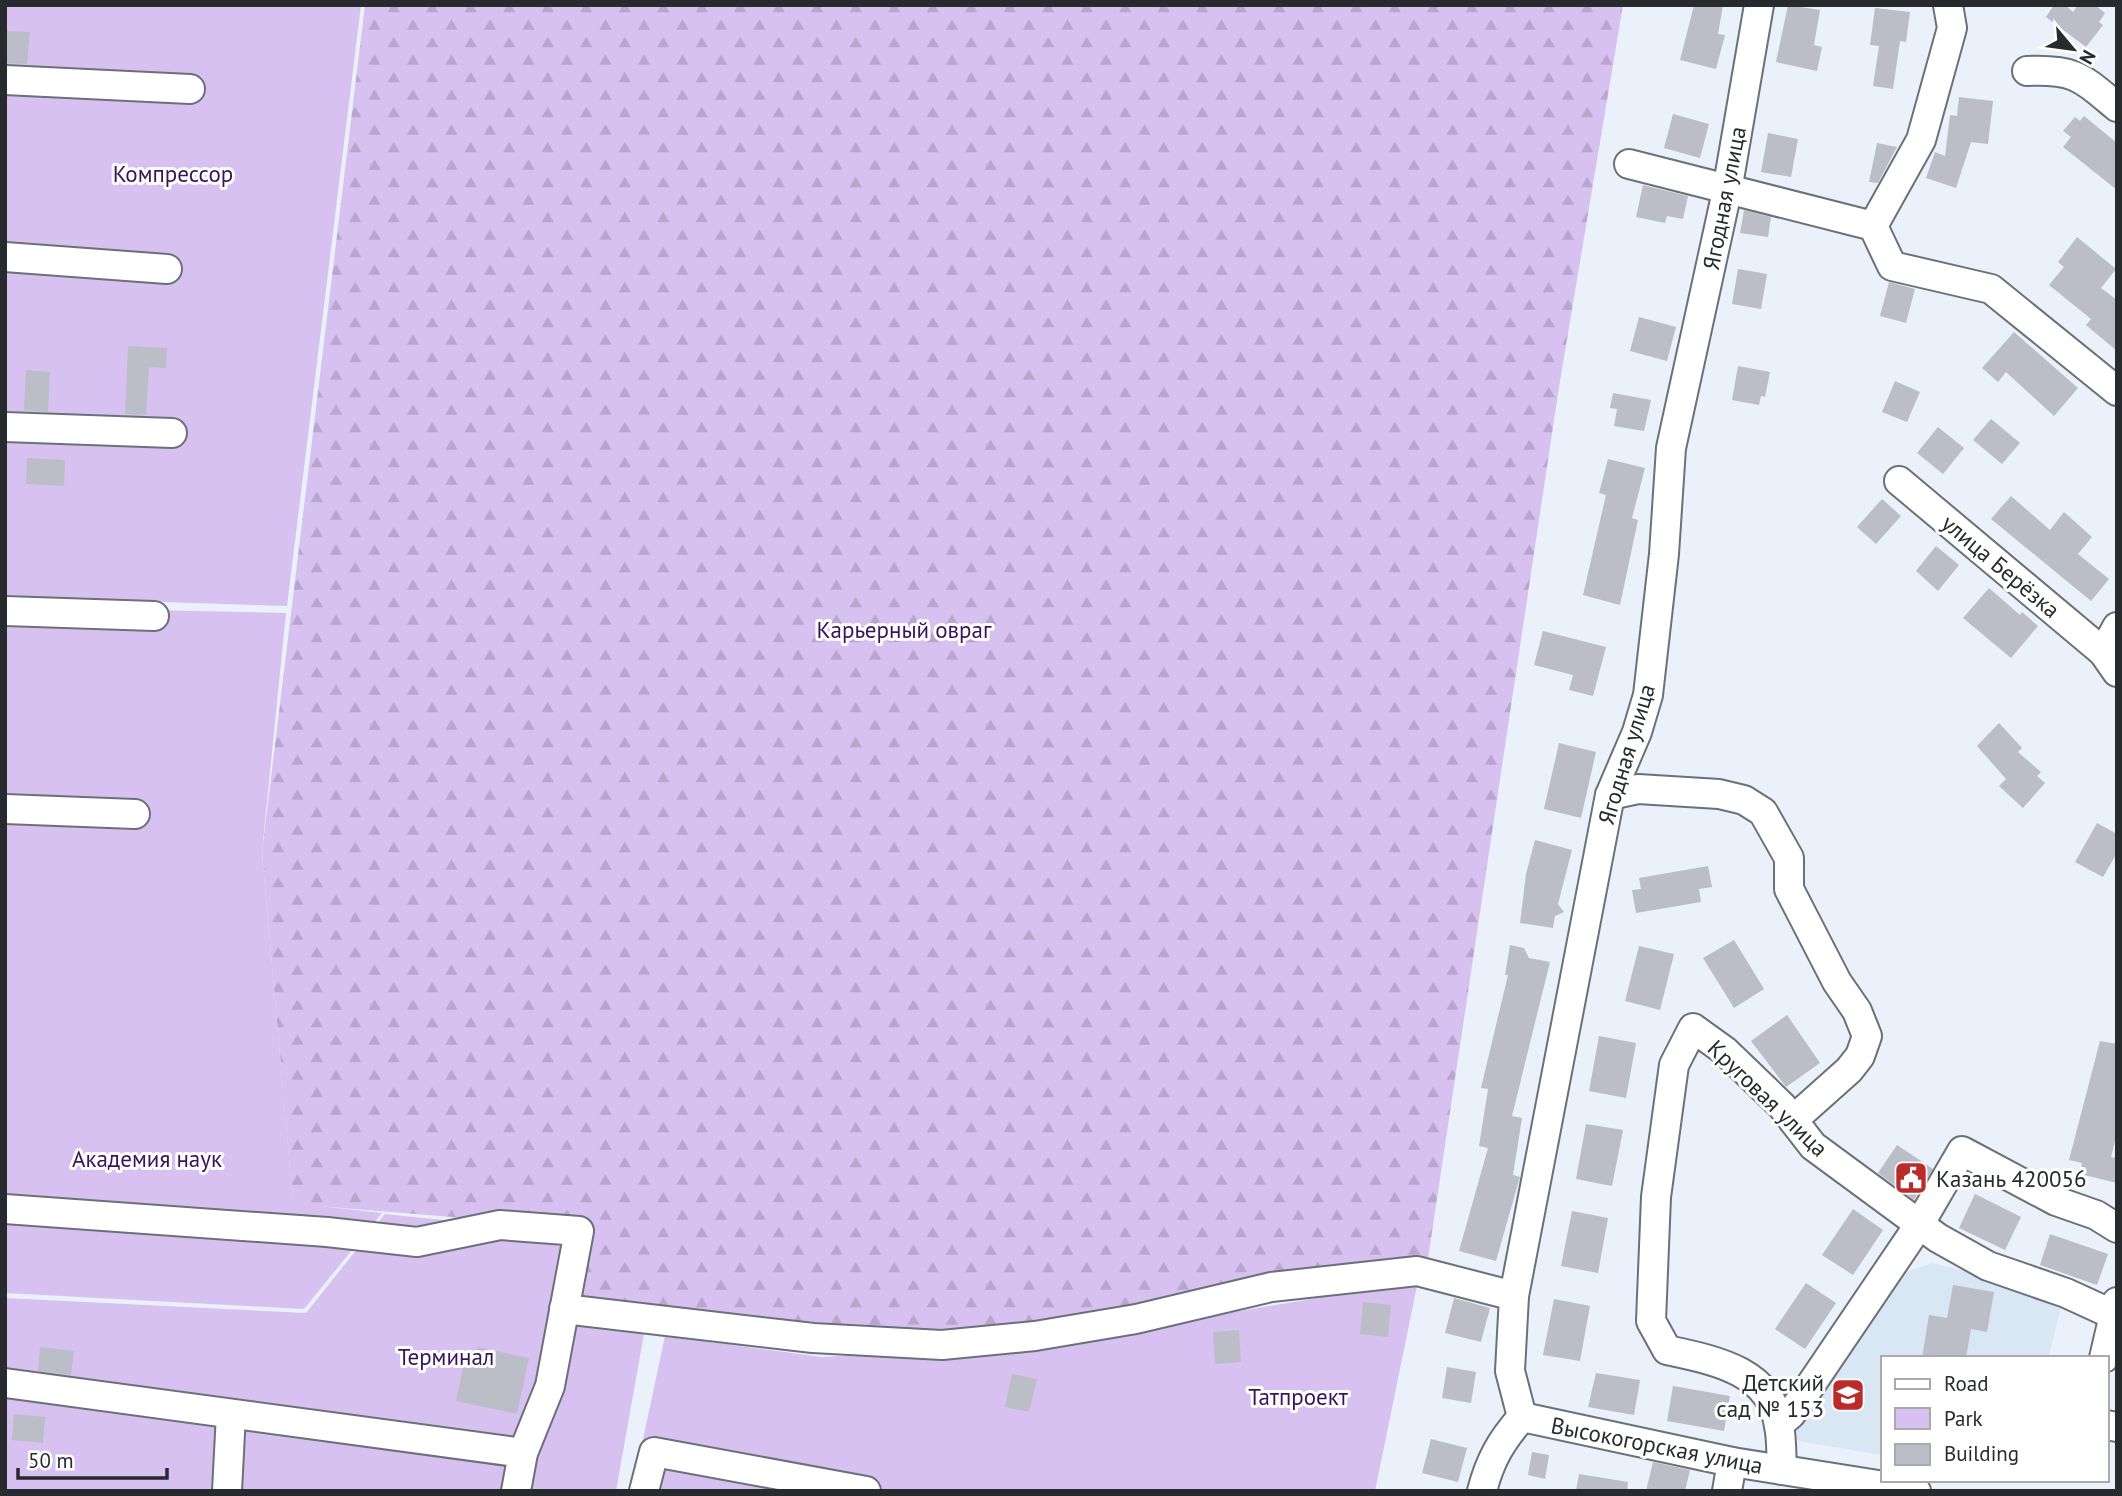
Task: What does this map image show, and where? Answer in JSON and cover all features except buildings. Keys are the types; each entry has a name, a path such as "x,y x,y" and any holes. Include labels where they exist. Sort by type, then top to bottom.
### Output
{"street":[{"name":"Ягодная улица","path":"1522,1417 1510,1371 1514,1296 1610,795 1637,732 1648,695 1664,554 1671,449 1727,191 1759,5"},
{"path":"1873,226 1921,140 1952,28 1948,5"},
{"path":"2027,71 2058,69 2082,78 2117,107"},
{"path":"5,80 190,89"},
{"path":"1629,164 1873,226"},
{"path":"1873,226 1892,267 1991,289 2117,391"},
{"path":"5,257 167,269"},
{"path":"5,428 172,433"},
{"name":"улица Берёзка","path":"1899,481 2110,662"},
{"path":"5,611 154,616"},
{"path":"2110,662 2117,627"},
{"path":"1610,795 1638,789 1719,794 1744,800 1763,812 1789,858 1789,889 1837,982 1857,1011 1867,1036 1860,1056 1849,1069 1793,1120"},
{"path":"5,809 135,814"},
{"name":"Круговая улица","path":"1782,1470 1779,1424 1768,1393 1749,1376 1715,1360 1667,1350 1651,1321 1656,1197 1674,1065 1693,1028 1725,1051 1782,1105 1812,1146 1919,1225 1988,1266 2115,1309 2104,1356"},
{"path":"1779,1424 1791,1414 1919,1225 1962,1151 2056,1200 2096,1215 2117,1228"},
{"path":"5,1209 327,1231 417,1242 500,1224 579,1231 550,1386 523,1453 516,1491"},
{"path":"564,1309 813,1338 942,1345 1035,1336 1124,1321 1271,1287 1417,1271 1514,1296"},
{"path":"5,1383 523,1453"},
{"path":"227,1491 231,1414"},
{"path":"1482,1491 1490,1461 1502,1439 1522,1417"},
{"name":"Высокогорская улица","path":"1522,1417 1732,1462 1884,1483 1914,1491"},
{"path":"644,1491 654,1451 866,1491"},
{"path":"1727,1491 1732,1462"}],"shaded area":[{"name":"Детский сад № 153","path":"1932,1263 2003,1280 2062,1304 2049,1356 1881,1356 1881,1455 1799,1441 1789,1433 1891,1277"}],"green space":[{"name":"Компрессор","path":"5,5 361,5 287,606 5,597"},
{"name":"Карьерный овраг","path":"365,5 1623,5 1559,387 1427,1265 946,1340 573,1318 586,1228 293,1204 262,852"},
{"name":"Академия наук","path":"5,607 286,613 262,852 293,1203 382,1213 304,1309 5,1293"},
{"name":"Терминал","path":"385,1214 576,1234 584,1325 645,1328 616,1491 5,1491 5,1298 306,1313"},
{"name":"Татпроект","path":"1418,1281 1375,1491 632,1491 665,1336 822,1357 1026,1347"}],"place":[{"name":"Казань 420056","path":"1911,1178"},
{"name":"Детский сад № 153","path":"1848,1395"}]}
